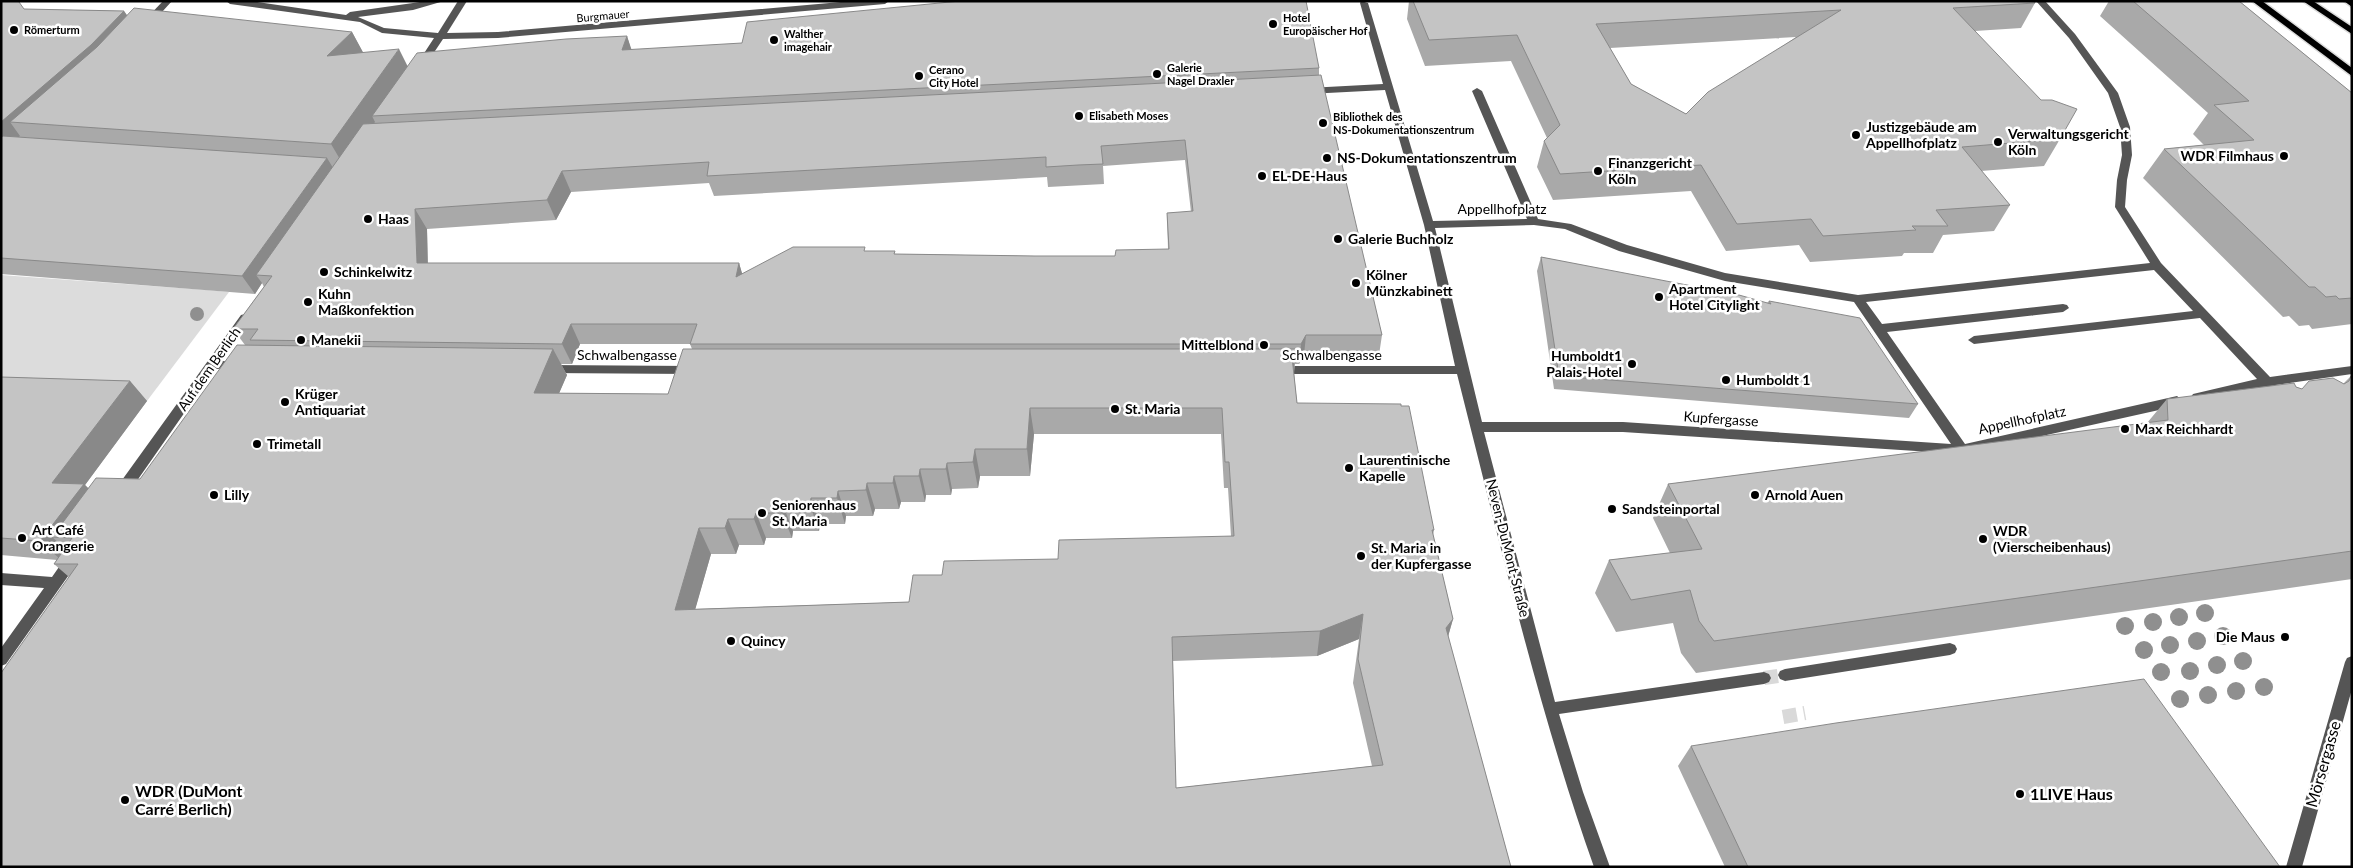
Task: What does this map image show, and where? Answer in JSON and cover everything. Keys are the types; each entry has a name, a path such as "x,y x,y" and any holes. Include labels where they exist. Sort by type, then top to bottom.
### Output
{"main road":[{"path":"2256,1 2352,72"},
{"path":"2307,1 2352,30"},
{"path":"2348,1 2352,4"}],"street":[{"path":"142,30 168,1"},
{"path":"230,1 338,16 413,8 440,1"},
{"path":"417,72 463,1"},
{"name":"Burgmauer","path":"338,16 362,20 382,30 442,36 498,35 885,1"},
{"path":"2040,1 2072,36 2113,92 2126,128 2127,155 2122,180 2120,207 2157,266 2265,382 2280,392"},
{"path":"1364,2 1429,225"},
{"path":"1294,91 1388,87"},
{"path":"1477,91 1534,222"},
{"name":"Appellhofplatz","path":"1429,225 1534,222 1567,226 1623,248 1724,277 1858,299 2157,266"},
{"name":"Neven-DuMont-Straße","path":"1429,225 1462,370 1550,709 1575,792 1602,867"},
{"path":"1858,299 1962,449"},
{"path":"1878,329 2063,308"},
{"name":"Auf dem Berlich","path":"112,505 250,311"},
{"path":"1974,340 2202,314"},
{"path":"213,365 252,365"},
{"name":"Schwalbengasse","path":"537,369 703,370"},
{"name":"Schwalbengasse","path":"1262,370 1462,370"},
{"name":"Appellhofplatz","path":"1962,449 2265,382 2352,370"},
{"path":"2265,382 2267,399"},
{"name":"Kupfergasse","path":"1478,427 1623,427 1962,449"},
{"path":"1,660 83,544"},
{"path":"1,579 54,583"},
{"path":"1785,675 1950,649"},
{"name":"Mörsergasse","path":"2294,867 2352,662"},
{"path":"1550,709 1764,678"}],"shaded area":[{"path":"1,275 229,292 147,401 1,397"}],"building":[{"path":"1,1 18,1 24,9 124,11 91,45 1,122"},
{"path":"960,1 1306,1 1319,68 372,116 417,53 566,39 627,36 622,50 742,43 747,22"},
{"name":"Justizgebäude am Appellhofplatz","path":"1413,1 2034,1 2035,3 1953,8 2041,100 2052,100 2077,109 2060,139 1962,147 2010,205 1936,210 1948,226 1912,226 1916,230 1823,236 1811,219 1737,224 1701,165 1560,174 1544,141 1560,125 1517,35 1429,40","holes":["1841,10 1708,92 1686,114 1631,84 1596,24"]},
{"name":"WDR Filmhaus","path":"2133,1 2239,1 2352,93 2352,298 2326,297 2315,287 2309,287 2164,149 2254,140 2214,105 2249,101"},
{"path":"134,8 352,32 327,56 399,49 331,144 10,122 97,47"},
{"path":"1321,75 1382,335 1306,335 1301,344 690,344 697,324 571,324 562,344 250,340 258,329 233,329 272,276 256,275 363,124","holes":["1185,140 1193,211 1167,213 1169,249 1116,250 1115,256 1035,256 894,254 895,251 864,251 865,247 793,247 736,277 739,263 417,263 415,209 547,200 562,171 709,162 707,176 1046,157 1046,167 1103,164 1101,146"]},
{"path":"1,137 327,158 242,276 1,258"},
{"path":"1541,257 1739,295 1771,304 1769,301 1860,318 1918,404 1559,376"},
{"path":"237,345 553,349 534,393 668,394 683,349 1296,349 1292,357 1297,403 1401,404 1401,406 1409,406 1434,530 1432,530 1453,619 1446,628 1511,867 1,867 1,673 78,564 54,564 72,538 52,537 96,478 140,479","holes":["1030,408 1222,408 1225,462 1229,462 1234,536 1059,540 1058,559 944,561 942,575 913,575 909,602 675,610 699,528 725,528 728,519 754,519 756,513 782,513 783,505 810,505 811,498 837,498 838,491 866,490 867,483 893,483 894,476 919,476 920,469 946,469 947,463 973,462 975,449 1027,449","1363,614 1358,659 1383,765 1176,788 1172,637 1320,631"]},
{"name":"WDR (Vierscheibenhaus)","path":"2351,376 2352,551 1714,641 1699,621 1690,590 1631,600 1609,560 1702,549 1668,484 2168,420 2167,399 2294,383 2296,387 2302,389 2309,381 2333,378 2344,384 2349,381"},
{"path":"1,377 130,381 52,483 84,484 40,541 1,538"},
{"name":"1LIVE Haus","path":"2144,679 2280,867 1748,867 1691,746 1836,723"}],"tunnel":[{"path":"1764,678 1785,675"},
{"path":"1783,717 1805,713"}],"place":[{"name":"Hotel Europäischer Hof","path":"1273,24"},
{"name":"Römerturm","path":"14,30"},
{"name":"Walther imagehair","path":"774,40"},
{"name":"Galerie Nagel Draxler","path":"1157,74"},
{"name":"Cerano City Hotel","path":"919,76"},
{"name":"Elisabeth Moses","path":"1079,116"},
{"name":"Bibliothek des NS-Dokumentationszentrum","path":"1323,123"},
{"name":"Justizgebäude am Appellhofplatz","path":"1856,135"},
{"name":"Verwaltungsgericht Köln","path":"1998,142"},
{"name":"WDR Filmhaus","path":"2284,156"},
{"name":"NS-Dokumentationszentrum","path":"1327,158"},
{"name":"Finanzgericht Köln","path":"1598,171"},
{"name":"EL-DE-Haus","path":"1262,176"},
{"name":"Haas","path":"368,219"},
{"name":"Galerie Buchholz","path":"1338,239"},
{"name":"Schinkelwitz","path":"324,272"},
{"name":"Kölner Münzkabinett","path":"1356,283"},
{"name":"Apartment Hotel Citylight","path":"1659,297"},
{"name":"Kuhn Maßkonfektion","path":"308,302"},
{"name":"Manekii","path":"301,340"},
{"name":"Mittelblond","path":"1264,345"},
{"name":"Humboldt1 Palais-Hotel","path":"1632,364"},
{"name":"Humboldt 1","path":"1726,380"},
{"name":"Krüger Antiquariat","path":"285,402"},
{"name":"St. Maria","path":"1115,409"},
{"name":"Max Reichhardt","path":"2125,429"},
{"name":"Trimetall","path":"257,444"},
{"name":"Laurentinische Kapelle","path":"1349,468"},
{"name":"Lilly","path":"214,495"},
{"name":"Arnold Auen","path":"1755,495"},
{"name":"Sandsteinportal","path":"1612,509"},
{"name":"Seniorenhaus St. Maria","path":"762,513"},
{"name":"Art Café Orangerie","path":"22,538"},
{"name":"WDR (Vierscheibenhaus)","path":"1983,539"},
{"name":"St. Maria in der Kupfergasse","path":"1361,556"},
{"name":"Die Maus","path":"2285,637"},
{"name":"Quincy","path":"731,641"},
{"name":"1LIVE Haus","path":"2020,794"},
{"name":"WDR (DuMont Carré Berlich)","path":"125,800"}]}
